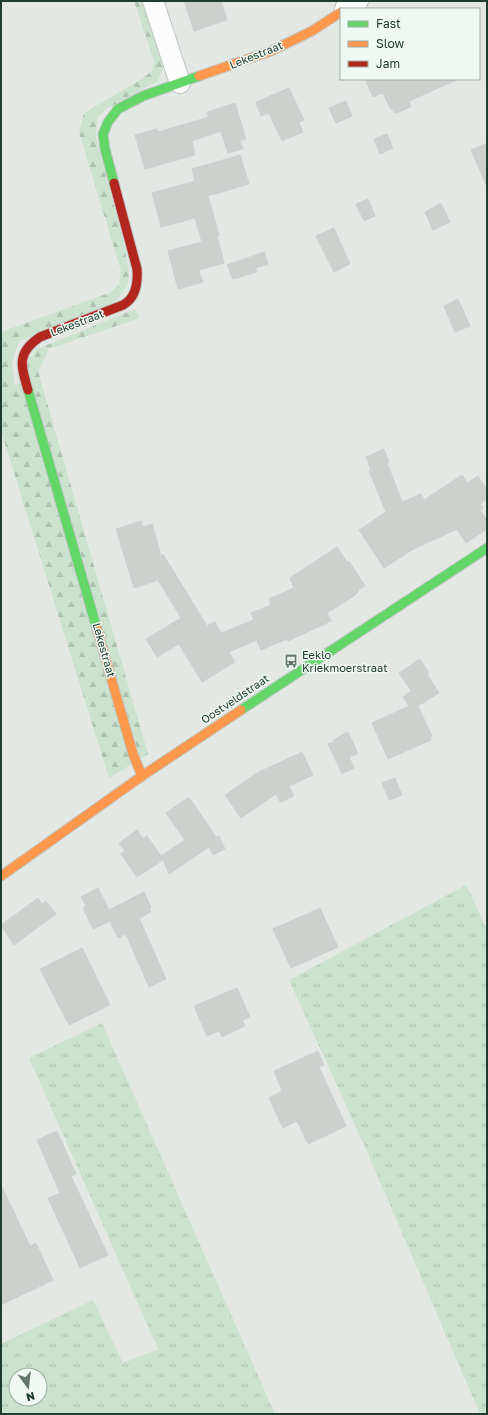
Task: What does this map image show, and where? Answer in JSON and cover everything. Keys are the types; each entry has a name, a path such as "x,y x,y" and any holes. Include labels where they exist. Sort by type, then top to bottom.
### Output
{"street":[{"path":"153,1 180,83"},
{"path":"347,8 358,1"},
{"name":"Lekestraat","path":"142,776 133,754 73,540 21,367 24,354 31,343 40,337 118,307 130,300 135,290 138,280 137,269 105,149 103,134 108,122 118,109 143,96 271,50 312,31 340,13"},
{"name":"Oostveldstraat","path":"1,876 142,776 487,548"}],"green space":[{"path":"134,1 145,1 164,60 163,68 158,81 106,109 97,118 96,139 123,240 129,272 128,284 117,300 20,341 14,354 12,365 15,385 28,380 26,370 27,363 37,349 135,309 140,318 49,349 38,371 148,754 109,778 1,431 1,332 109,293 119,285 121,271 79,132 84,113 140,80 152,71 154,61"},
{"path":"466,885 487,930 487,1414 480,1414 365,1147 289,980"},
{"path":"102,1023 275,1414 1,1414 1,1344 93,1300 123,1363 158,1349 29,1058"}],"building":[{"path":"184,1 221,1 227,20 194,31"},
{"path":"365,80 457,80 409,101 411,107 396,113 390,108 383,93 373,97"},
{"path":"289,88 304,120 299,122 303,132 282,141 269,113 261,116 256,102"},
{"path":"346,101 352,116 336,123 329,108"},
{"path":"235,103 246,139 240,141 243,149 228,153 221,131 192,141 195,155 145,169 135,135 157,129 158,132 209,117 207,112"},
{"path":"387,134 393,148 380,154 374,139"},
{"path":"487,143 487,187 471,150"},
{"path":"240,155 249,184 208,196 219,235 217,236 224,263 199,270 203,282 178,289 168,251 202,242 195,218 161,227 152,193 195,181 192,169"},
{"path":"368,199 375,216 364,221 356,204"},
{"path":"441,203 450,222 433,230 425,212"},
{"path":"334,228 350,264 334,272 316,236"},
{"path":"264,252 268,264 255,268 257,272 233,279 227,265"},
{"path":"458,299 470,326 455,332 444,306"},
{"path":"384,449 389,462 387,463 402,502 421,494 424,500 462,475 467,483 478,476 487,490 487,499 480,504 483,508 480,510 487,520 487,529 466,543 457,529 412,550 384,568 359,530 386,512 369,471 371,470 366,457"},
{"path":"141,521 143,527 152,524 161,556 163,554 207,626 215,622 221,633 254,620 251,613 271,605 269,599 294,588 290,578 337,547 347,562 349,561 365,586 358,590 359,591 354,596 327,613 331,621 288,641 287,639 261,650 257,640 229,652 235,662 202,682 179,644 157,657 146,639 181,618 158,580 134,588 116,529"},
{"path":"420,659 429,673 427,674 439,693 418,706 432,736 430,737 431,740 388,759 372,723 409,706 403,697 411,691 399,673"},
{"path":"348,732 358,754 349,757 354,768 342,774 328,744 334,742 333,740"},
{"path":"302,752 313,775 289,786 294,796 280,802 276,794 241,818 225,795 257,773"},
{"path":"395,778 402,795 389,800 382,783"},
{"path":"189,797 216,837 219,836 225,849 213,855 209,847 169,874 163,860 137,877 121,854 125,851 119,843 137,830 143,839 147,836 161,856 185,840 166,813"},
{"path":"98,888 109,910 144,892 151,907 149,907 151,912 139,918 166,979 149,987 126,934 118,938 110,921 93,929 83,908 86,906 81,897"},
{"path":"38,898 42,904 46,901 56,914 14,945 1,925"},
{"path":"320,908 338,947 291,968 273,929"},
{"path":"82,948 110,1005 69,1025 40,969"},
{"path":"237,988 250,1017 242,1020 245,1026 222,1037 219,1031 207,1036 194,1006"},
{"path":"318,1051 324,1065 319,1067 346,1126 308,1144 297,1121 283,1128 269,1098 282,1091 274,1071"},
{"path":"57,1131 76,1174 71,1176 108,1255 80,1268 48,1198 60,1193 37,1140"},
{"path":"1,1185 30,1246 36,1243 53,1280 1,1305"}],"traffic: fast":[{"path":"114,183 105,149 103,134 108,122 118,109 143,96 199,76"},
{"path":"28,390 97,629"},
{"path":"241,710 487,548"}],"traffic: slow":[{"path":"199,76 271,51 312,31 340,13"},
{"path":"97,629 133,754 142,776"},
{"path":"1,876 142,776 241,710"}],"traffic: jam":[{"path":"28,390 22,367 22,360 24,354 32,343 40,337 123,305 131,298 135,290 137,269 114,183"}],"place":[{"name":"Eeklo Kriekmoerstraat","path":"291,661"}]}
